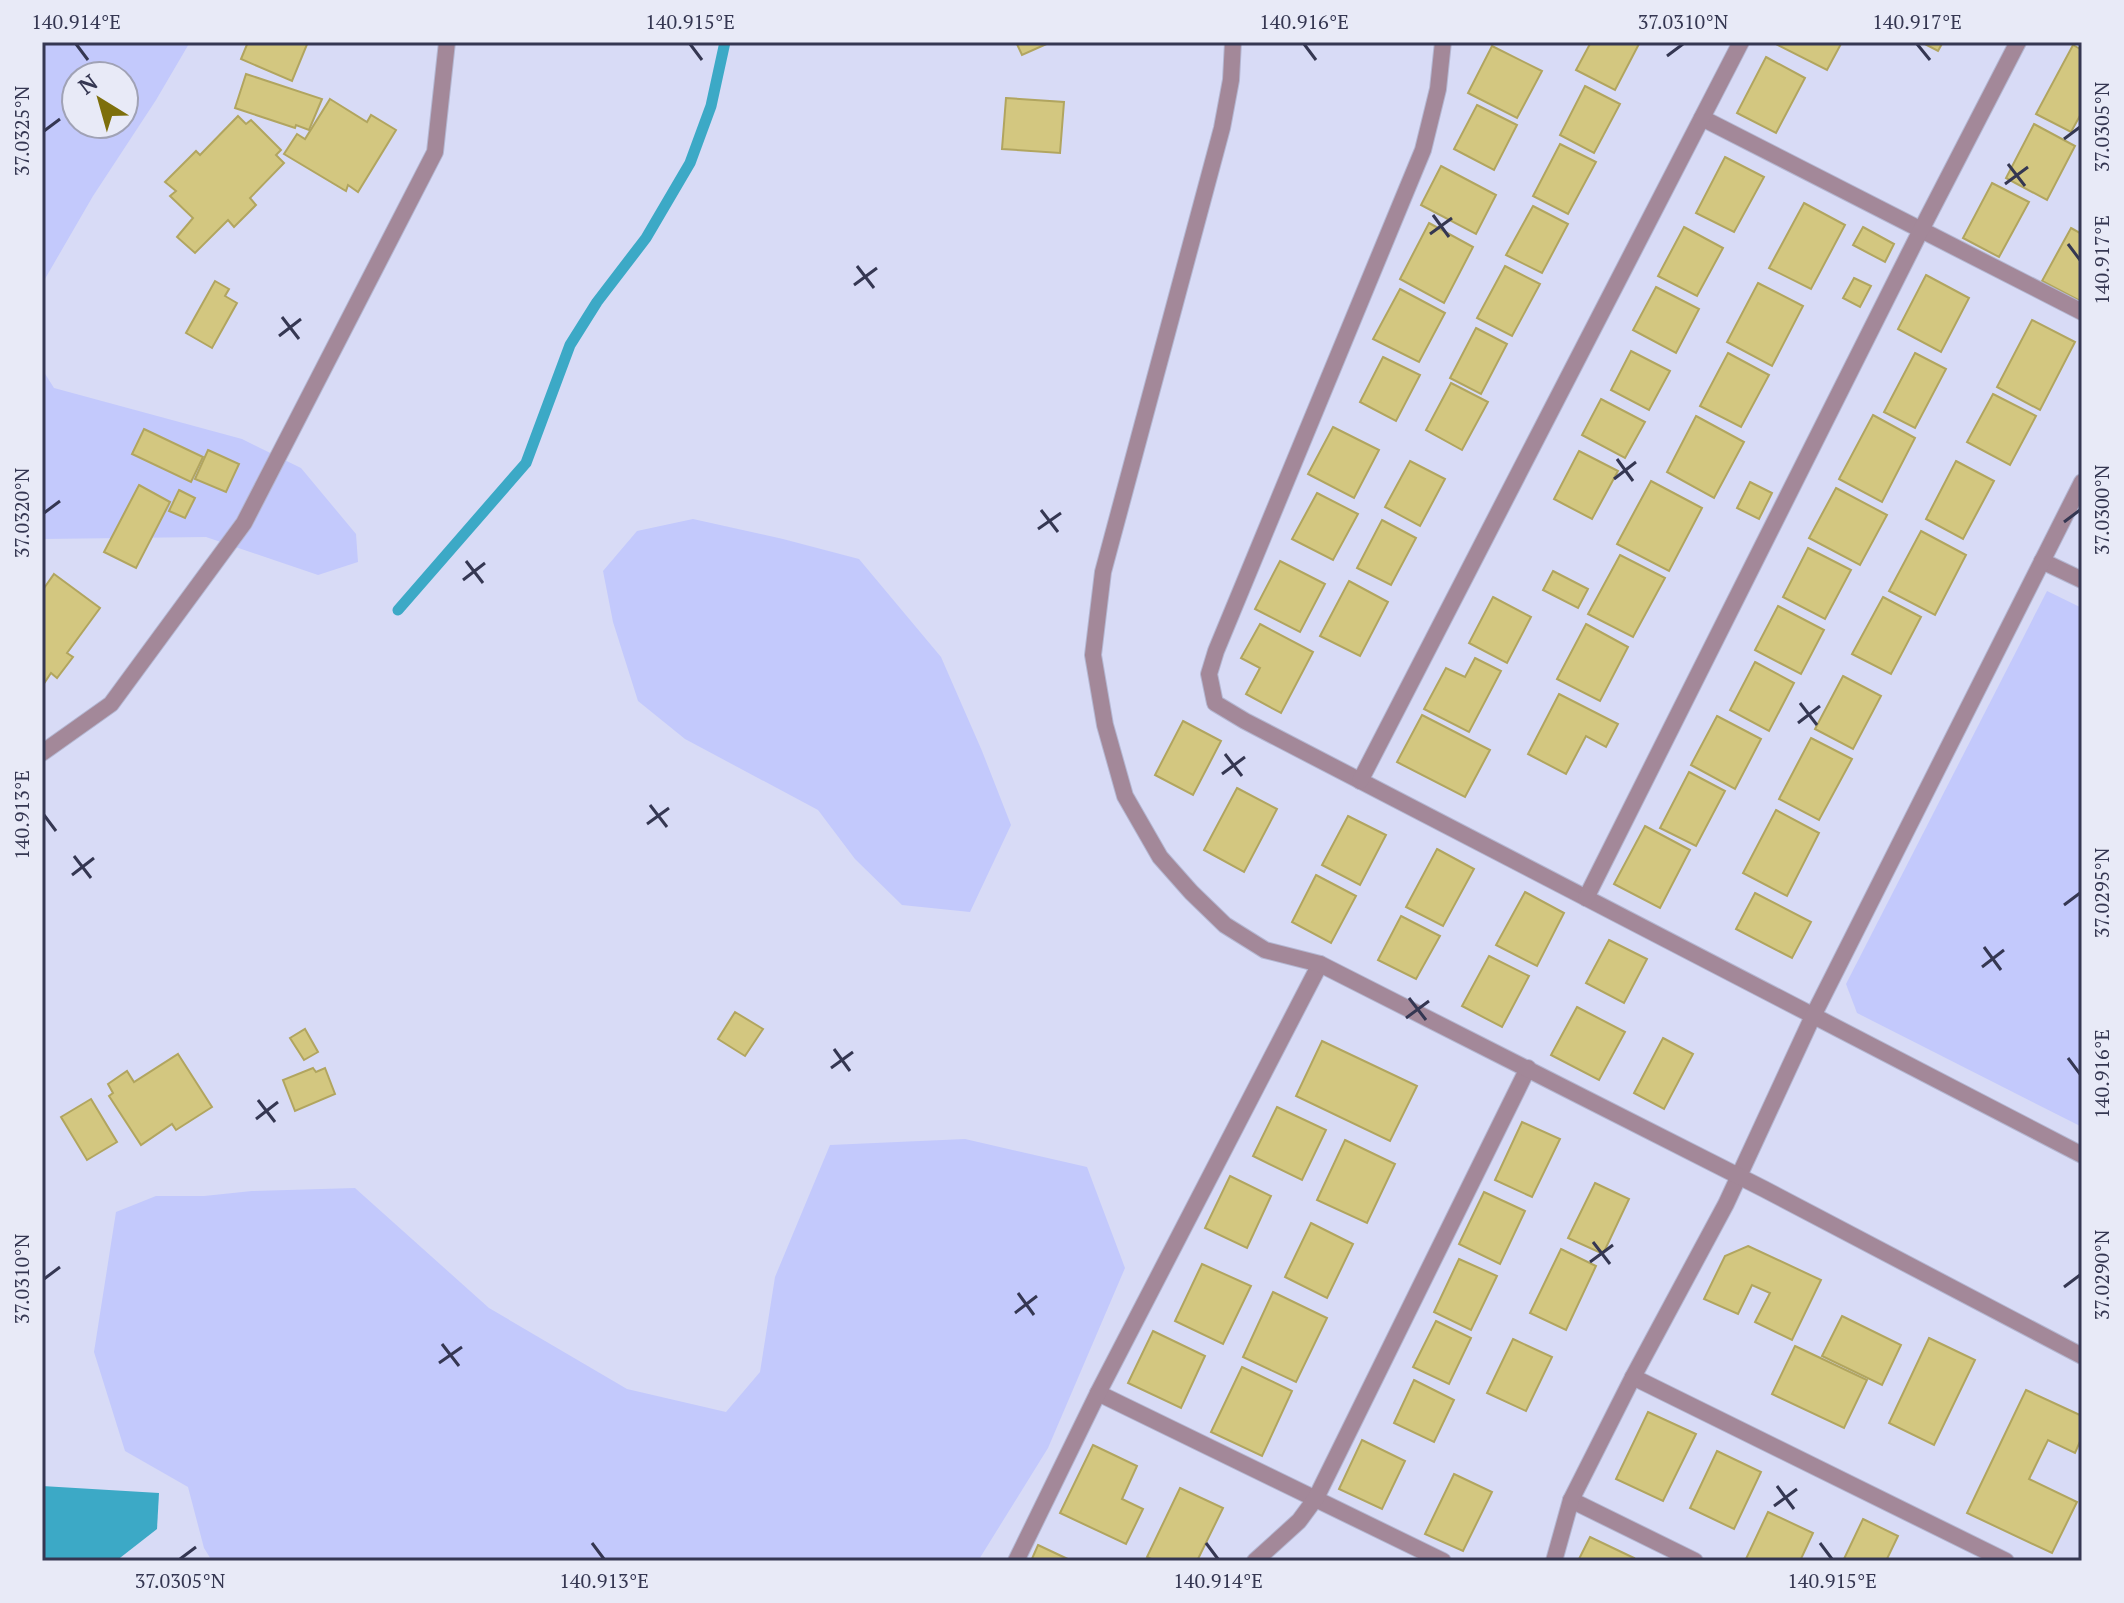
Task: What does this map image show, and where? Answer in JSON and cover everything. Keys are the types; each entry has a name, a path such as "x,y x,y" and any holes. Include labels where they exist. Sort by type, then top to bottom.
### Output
{"street":[{"path":"42,753 111,704 244,523 435,152 447,42"},
{"path":"1233,42 1231,80 1222,128 1103,572 1093,655 1105,725 1125,796 1160,857 1225,925 1265,950 1320,964 1528,1068 2082,1356"},
{"path":"1443,42 1438,89 1423,150 1216,651 1209,674 1215,703 2082,1155"},
{"path":"1360,781 1741,42"},
{"path":"1586,898 2018,42"},
{"path":"1702,118 2082,312"},
{"path":"1554,1561 1571,1500 1739,1177 1813,1016 2082,482"},
{"path":"2042,561 2082,580"},
{"path":"1016,1561 1098,1393 1320,964"},
{"path":"1255,1561 1299,1521 1316,1498 1528,1068"},
{"path":"1633,1377 2006,1561"},
{"path":"1098,1393 1443,1561"},
{"path":"1571,1500 1695,1561"}],"shaded area":[{"path":"42,42 190,42 140,124 140,60 60,60 60,140 130,140 42,284"},
{"path":"42,369 54,388 242,439 301,468 356,534 358,562 318,575 206,537 42,539"},
{"path":"693,519 859,559 941,657 1011,825 970,912 902,905 855,859 818,810 685,739 638,701 613,622 603,571 637,531"},
{"path":"2047,591 2082,608 2082,1127 1857,1013 1846,984"},
{"path":"965,1139 1087,1167 1125,1268 1048,1448 978,1561 212,1561 204,1548 188,1487 125,1451 94,1352 116,1212 156,1196 355,1188 489,1308 627,1389 726,1412 760,1372 775,1277 830,1145"},
{"path":"42,1486 159,1493 157,1529 116,1561 42,1561"}],"building":[{"path":"248,42 308,42 292,81 241,59"},
{"path":"1016,42 1051,42 1022,55"},
{"path":"1591,42 1640,42 1615,90 1576,70"},
{"path":"1777,42 1842,42 1827,70"},
{"path":"1921,42 1943,42 1938,51"},
{"path":"2073,45 2082,50 2082,112 2071,132 2036,114"},
{"path":"1492,46 1542,71 1517,118 1468,93"},
{"path":"1766,57 1805,78 1776,133 1737,113"},
{"path":"246,74 322,99 309,130 235,108"},
{"path":"1585,86 1620,104 1594,153 1560,135"},
{"path":"1006,98 1064,102 1060,153 1002,149"},
{"path":"330,99 367,122 371,115 396,130 358,192 348,185 346,191 284,154 297,134 305,139"},
{"path":"1477,105 1517,125 1494,170 1454,149"},
{"path":"238,116 246,124 251,120 281,150 276,155 284,163 250,198 256,205 234,227 228,220 195,253 177,237 193,218 170,196 176,191 165,182 196,151 200,155"},
{"path":"2034,124 2075,146 2047,200 2006,178"},
{"path":"1560,144 1596,162 1568,214 1533,196"},
{"path":"1725,157 1764,177 1734,232 1696,213"},
{"path":"1441,166 1496,195 1476,234 1421,205"},
{"path":"1992,183 2029,202 1999,257 1963,238"},
{"path":"1804,203 1845,225 1811,289 1769,268"},
{"path":"1533,206 1568,224 1542,273 1506,255"},
{"path":"1429,223 1473,247 1444,303 1400,279"},
{"path":"1684,227 1723,248 1697,296 1658,276"},
{"path":"1863,227 1894,244 1885,262 1853,245"},
{"path":"2071,228 2082,234 2082,302 2042,281"},
{"path":"1505,266 1540,284 1512,336 1477,318"},
{"path":"1926,275 1969,298 1941,352 1898,329"},
{"path":"1854,278 1871,286 1860,307 1843,298"},
{"path":"215,281 229,289 225,296 237,303 212,348 186,333"},
{"path":"1758,283 1803,306 1772,366 1727,342"},
{"path":"1656,287 1699,309 1676,353 1633,330"},
{"path":"1400,289 1445,313 1419,362 1373,339"},
{"path":"2032,320 2075,342 2040,410 1997,387"},
{"path":"1476,328 1507,344 1481,394 1450,378"},
{"path":"1631,351 1670,371 1649,410 1611,390"},
{"path":"1728,353 1769,375 1741,427 1700,406"},
{"path":"1915,353 1946,369 1915,428 1884,412"},
{"path":"1383,357 1420,375 1396,421 1360,402"},
{"path":"1451,383 1488,402 1462,450 1426,430"},
{"path":"1993,394 2036,416 2010,465 1967,442"},
{"path":"1601,399 1645,422 1625,458 1582,435"},
{"path":"1873,415 1915,438 1882,502 1839,479"},
{"path":"1696,416 1744,442 1714,498 1667,472"},
{"path":"1333,427 1379,450 1354,498 1308,474"},
{"path":"144,429 203,457 191,482 132,454"},
{"path":"208,450 239,464 226,492 195,479"},
{"path":"1579,451 1618,471 1592,519 1554,499"},
{"path":"1410,461 1445,479 1420,526 1385,507"},
{"path":"1956,461 1994,481 1963,539 1926,519"},
{"path":"1651,481 1702,508 1669,571 1617,544"},
{"path":"1750,482 1772,493 1759,519 1737,508"},
{"path":"139,485 170,502 136,568 104,552"},
{"path":"1836,488 1887,515 1860,565 1809,538"},
{"path":"179,490 195,498 185,518 169,511"},
{"path":"1317,493 1358,514 1333,560 1292,539"},
{"path":"1382,520 1416,538 1391,585 1357,568"},
{"path":"1921,531 1966,555 1935,615 1889,591"},
{"path":"1808,548 1851,570 1825,619 1783,597"},
{"path":"1620,555 1665,578 1633,637 1588,614"},
{"path":"1280,561 1325,584 1300,632 1255,609"},
{"path":"1553,571 1588,589 1578,608 1543,590"},
{"path":"54,574 100,608 67,653 73,657 57,678 51,673 43,685 42,591"},
{"path":"1349,581 1388,602 1360,656 1320,636"},
{"path":"1493,597 1531,617 1507,663 1469,643"},
{"path":"1883,597 1921,617 1891,674 1852,654"},
{"path":"1778,606 1824,630 1801,674 1755,650"},
{"path":"1260,624 1313,652 1281,713 1246,694 1260,668 1241,658"},
{"path":"1586,624 1628,647 1600,701 1557,679"},
{"path":"1475,658 1501,671 1469,732 1424,709 1446,668 1465,677"},
{"path":"1755,662 1794,683 1769,731 1730,710"},
{"path":"1843,676 1881,696 1853,749 1815,729"},
{"path":"1559,694 1618,724 1606,747 1586,736 1566,774 1528,754"},
{"path":"1422,715 1490,750 1465,797 1397,762"},
{"path":"1717,716 1761,739 1735,789 1691,765"},
{"path":"1183,721 1221,741 1193,795 1155,775"},
{"path":"1811,738 1852,759 1819,820 1779,799"},
{"path":"1689,772 1725,791 1696,846 1660,828"},
{"path":"1237,788 1277,809 1244,872 1204,850"},
{"path":"1776,810 1819,833 1787,896 1743,873"},
{"path":"1348,816 1386,835 1360,885 1322,865"},
{"path":"1645,826 1690,850 1660,908 1614,884"},
{"path":"1437,849 1474,869 1443,926 1406,907"},
{"path":"1316,875 1356,896 1331,943 1292,922"},
{"path":"1525,892 1564,913 1537,966 1496,945"},
{"path":"1755,893 1811,922 1792,958 1736,929"},
{"path":"1401,916 1440,936 1416,979 1378,960"},
{"path":"1609,940 1647,959 1624,1003 1586,983"},
{"path":"1489,956 1529,976 1502,1027 1462,1006"},
{"path":"1577,1007 1625,1032 1599,1080 1551,1055"},
{"path":"735,1012 763,1029 745,1056 718,1039"},
{"path":"305,1029 318,1052 304,1060 290,1038"},
{"path":"1663,1038 1693,1054 1664,1109 1634,1093"},
{"path":"1322,1041 1417,1086 1390,1141 1296,1096"},
{"path":"178,1054 212,1107 176,1130 172,1124 141,1145 109,1096 113,1093 108,1084 127,1071 134,1082"},
{"path":"313,1068 316,1072 325,1068 335,1094 295,1111 283,1080"},
{"path":"91,1099 117,1142 87,1160 61,1117"},
{"path":"1277,1107 1326,1130 1302,1180 1253,1156"},
{"path":"1522,1122 1560,1139 1532,1197 1495,1180"},
{"path":"1345,1140 1395,1164 1367,1223 1317,1200"},
{"path":"1230,1176 1271,1196 1247,1248 1205,1228"},
{"path":"1595,1183 1629,1199 1603,1254 1568,1238"},
{"path":"1484,1192 1525,1211 1500,1264 1459,1244"},
{"path":"1311,1223 1353,1244 1327,1298 1285,1277"},
{"path":"1748,1246 1821,1280 1792,1340 1755,1322 1770,1293 1752,1285 1738,1314 1704,1299 1725,1256"},
{"path":"1561,1249 1596,1266 1566,1330 1530,1313"},
{"path":"1459,1259 1497,1276 1471,1330 1434,1312"},
{"path":"1202,1264 1251,1286 1223,1344 1175,1321"},
{"path":"1273,1292 1327,1318 1296,1382 1243,1357"},
{"path":"1842,1316 1901,1345 1882,1385 1822,1356"},
{"path":"1436,1321 1471,1338 1449,1384 1413,1367"},
{"path":"1153,1331 1205,1356 1181,1408 1128,1383"},
{"path":"1929,1338 1975,1360 1934,1445 1889,1423"},
{"path":"1513,1339 1552,1357 1526,1411 1487,1393"},
{"path":"1795,1346 1867,1380 1844,1428 1772,1394"},
{"path":"1242,1367 1292,1391 1262,1456 1211,1432"},
{"path":"1414,1380 1454,1400 1434,1442 1394,1423"},
{"path":"2026,1390 2082,1416 2082,1437 2075,1453 2048,1440 2029,1479 2077,1502 2052,1553 1967,1513"},
{"path":"1648,1412 1696,1434 1663,1501 1616,1479"},
{"path":"1362,1440 1405,1461 1382,1509 1339,1489"},
{"path":"1093,1445 1137,1466 1122,1499 1143,1509 1126,1544 1060,1513"},
{"path":"1717,1451 1761,1472 1734,1529 1690,1508"},
{"path":"1454,1474 1492,1492 1463,1551 1425,1534"},
{"path":"1180,1488 1223,1508 1197,1561 1156,1561 1147,1557"},
{"path":"1768,1512 1813,1533 1800,1561 1745,1561"},
{"path":"1863,1519 1898,1536 1886,1561 1843,1561"},
{"path":"1590,1537 1634,1558 1632,1561 1578,1561"},
{"path":"1038,1545 1072,1561 1031,1561"}],"waterway":[{"path":"398,610 526,463 570,345 597,302 646,238 690,163 711,106 725,42"}]}
